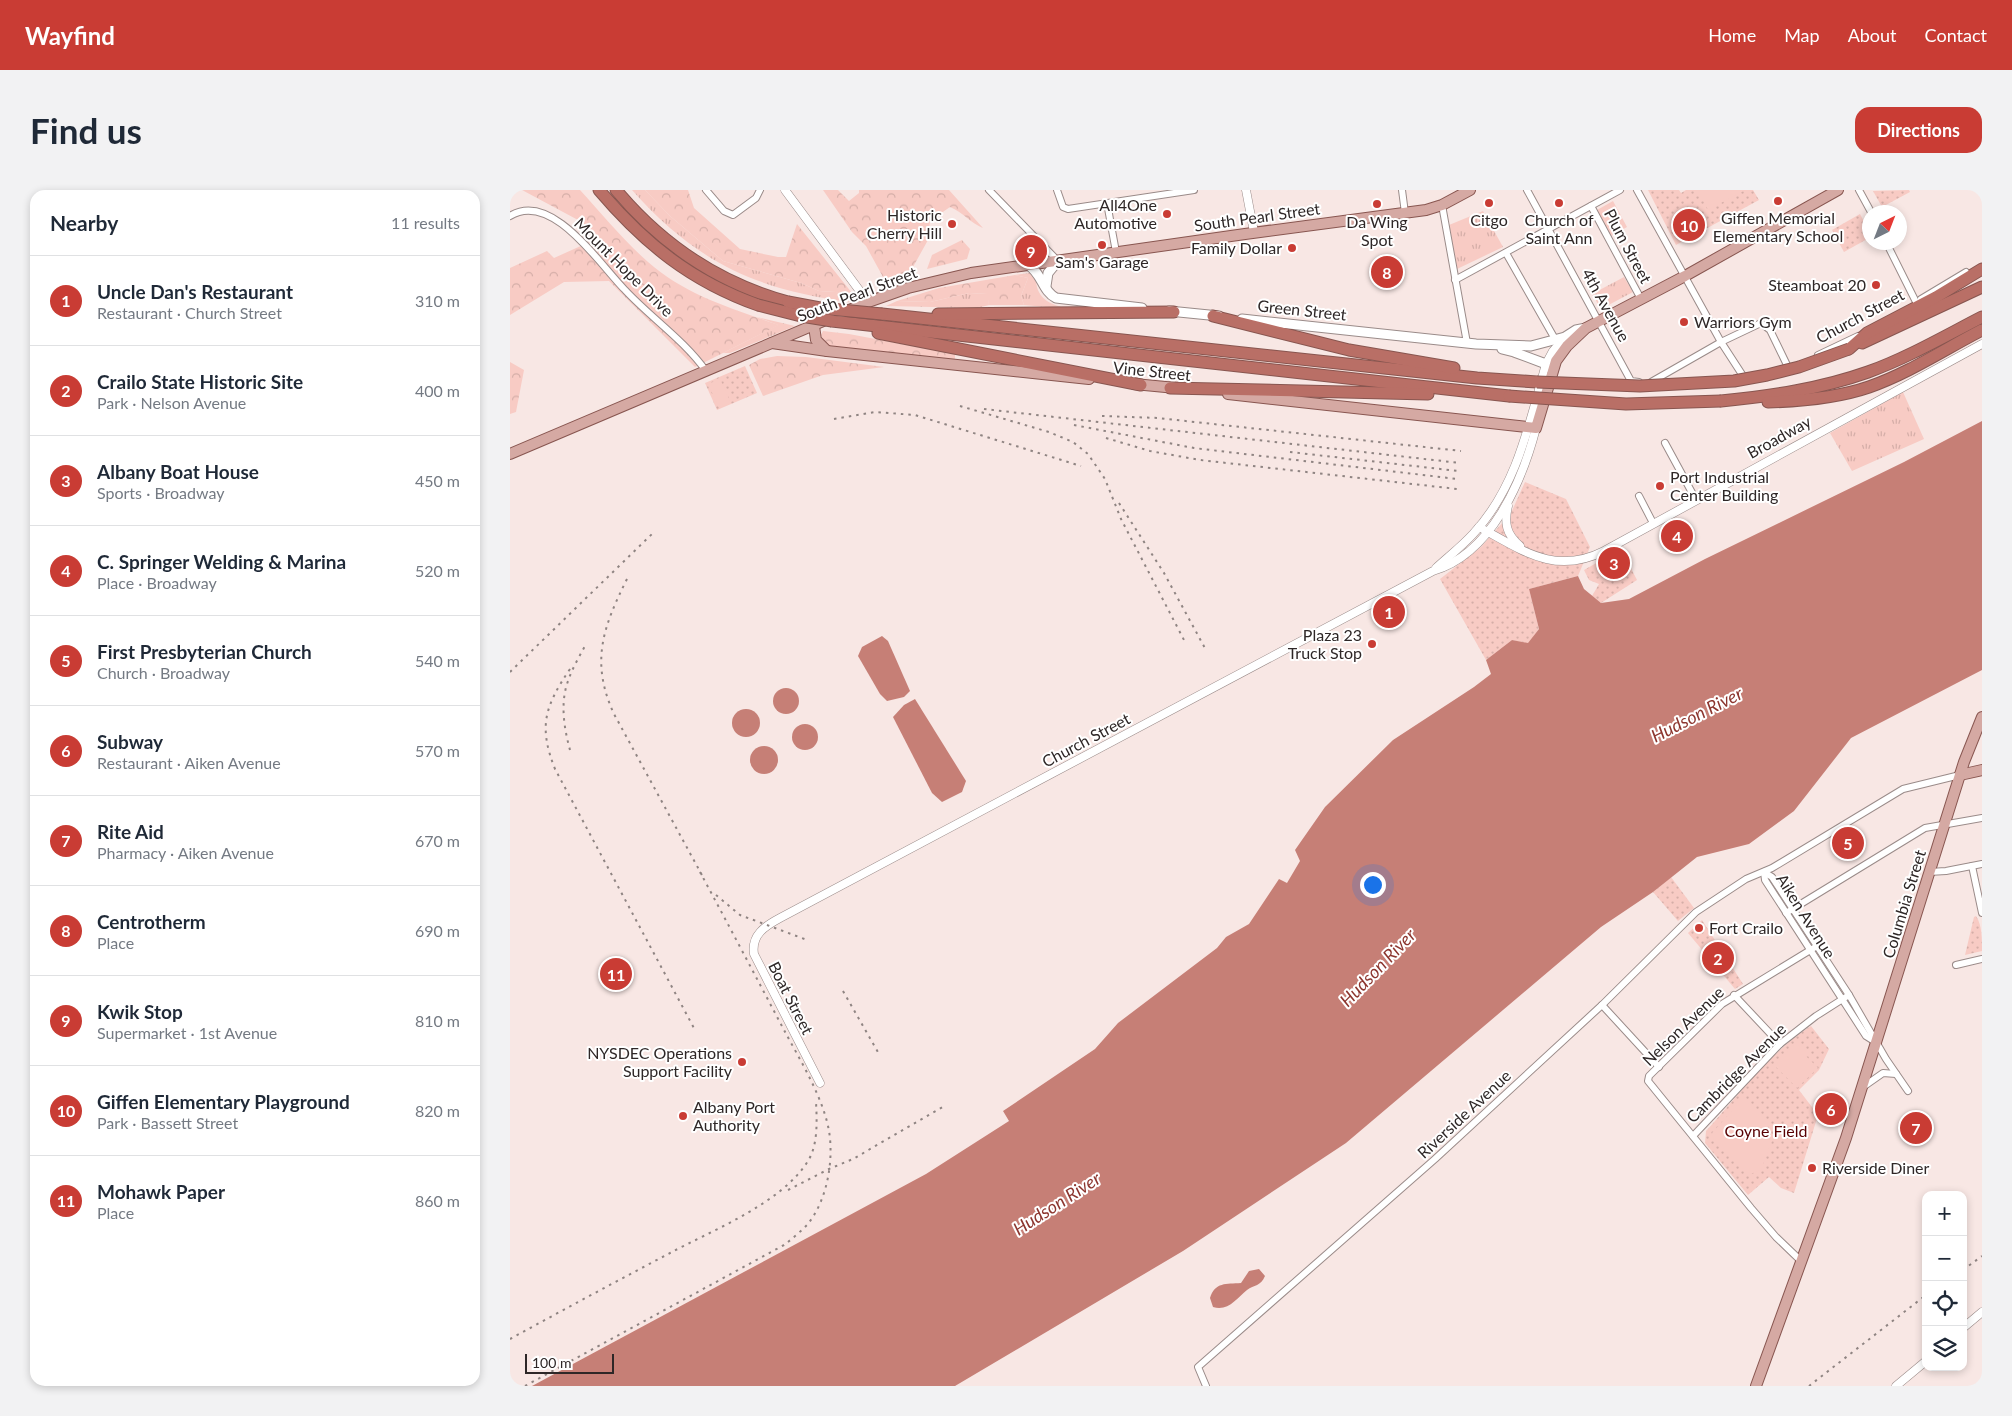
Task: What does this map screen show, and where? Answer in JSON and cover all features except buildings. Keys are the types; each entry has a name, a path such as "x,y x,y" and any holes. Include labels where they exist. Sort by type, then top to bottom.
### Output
{"highway":[{"path":"599,190 634,228 670,260 712,286 758,305 787,314 871,328 1141,385"},
{"path":"616,190 652,229 689,259 731,282 760,294 788,302 820,308 1477,378 1640,386 1734,381 1799,368 1849,348 1982,287"},
{"path":"1849,348 1867,333 1936,297 1982,269"},
{"path":"904,316 1174,312"},
{"path":"1213,316 1349,350 1465,370 1506,374 1538,382"},
{"path":"1721,401 1807,389 1854,377 1884,365 1982,318"},
{"path":"871,328 1509,396 1626,404 1721,401 1780,402 1857,391 1896,376 1982,330"},
{"path":"1170,388 1509,396"}],"main road":[{"name":"South Pearl Street","path":"510,454 868,302 896,292 945,279 1028,265 1254,232 1426,210 1442,205 1470,190"},
{"path":"1532,428 1550,365 1556,361 1566,341 1586,328 1838,190"},
{"path":"1047,291 1048,273 1058,261"},
{"path":"1028,265 1038,274 1047,291"},
{"name":"Green Street","path":"1047,291 1053,297 1061,299 1472,344 1531,346 1555,339 1566,341"},
{"path":"814,326 816,340 827,351"},
{"name":"Vine Street","path":"772,344 1532,428"},
{"path":"1472,344 1514,352 1550,365"},
{"name":"Columbia Street","path":"1756,1386 1800,1260 1842,1151 1944,824 1972,738 1982,717"},
{"path":"1960,775 1982,770"}],"street":[{"path":"706,190 724,211 733,215 756,198 760,190"},
{"path":"785,190 868,302"},
{"path":"989,190 1058,261"},
{"path":"1057,190 1062,206 1068,209 1194,190"},
{"path":"1246,190 1254,232"},
{"path":"1402,190 1405,213"},
{"name":"4th Avenue","path":"1527,190 1631,381 1644,383 1656,380 1721,342"},
{"path":"1455,280 1620,190"},
{"path":"1638,190 1721,342 1761,323 1770,330 1787,365"},
{"path":"1859,190 1867,205"},
{"path":"1107,204 1116,252"},
{"path":"1442,205 1455,280 1472,344"},
{"name":"Plum Street","path":"1591,206 1641,299"},
{"name":"Mount Hope Drive","path":"510,216 522,210 532,210 556,220 572,231 625,291 678,341 706,371"},
{"path":"1890,250 1916,302"},
{"path":"1506,253 1555,339"},
{"name":"Church Street","path":"1721,342 1745,379 1811,358 1852,339 1982,263"},
{"name":"Broadway","path":"1479,527 1544,560 1567,562 1586,559 1982,344"},
{"name":"Church Street","path":"755,938 762,929 780,918 1460,557 1487,531 1509,500 1524,468 1532,428"},
{"name":"Church Street","path":"1432,571 1479,527 1508,485 1532,428"},
{"path":"1665,443 1696,500"},
{"path":"1639,496 1653,523"},
{"path":"1509,500 1505,525 1513,540 1527,553"},
{"path":"1764,872 1903,789 1960,775"},
{"path":"1786,913 1920,830 1982,818"},
{"path":"1929,872 1946,871 1982,864"},
{"path":"1972,866 1982,912"},
{"name":"Aiken Avenue","path":"1764,872 1772,877 1868,1025 1896,1074 1908,1090"},
{"name":"Aiken Avenue","path":"1764,872 1765,880 1866,1036 1876,1042"},
{"name":"Riverside Avenue","path":"1206,1386 1198,1367 1415,1178 1602,1005 1696,912 1746,879 1764,872"},
{"name":"Boat Street","path":"755,938 754,954 821,1084"},
{"name":"Nelson Avenue","path":"1693,1136 1648,1081 1649,1076 1722,1004 1817,946"},
{"path":"1956,964 1982,958"},
{"path":"1734,995 1780,1044"},
{"name":"Cambridge Avenue","path":"1693,1136 1780,1044 1816,1016 1849,995"},
{"path":"1602,1005 1659,1067"},
{"path":"1862,1088 1883,1073 1896,1074"},
{"path":"1693,1136 1770,1230 1800,1260"},
{"path":"1965,1326 1982,1312"},
{"path":"1896,1386 1922,1363"}],"green space":[{"path":"522,190 580,190 630,245 662,274 710,300 779,325 695,367 609,281 564,282 510,315 510,268 547,251 554,258 594,240 578,220"},
{"path":"632,190 645,190 670,216 723,261 801,283 819,291 852,293 856,298 851,302 786,290 730,268 704,254 680,236"},
{"path":"645,190 688,190 694,208 740,249 786,257 797,224 852,293 819,291 801,283 723,261 670,216"},
{"path":"823,190 838,190 849,201 859,193 859,190 949,190 983,228 950,207 930,221 928,240 906,277 888,286 866,246 852,232"},
{"path":"1648,190 1679,190 1681,193 1686,190 1753,190 1759,200 1676,245"},
{"path":"1698,190 1745,190 1708,210"},
{"path":"1909,190 1910,192 1886,205 1881,205 1873,191"},
{"path":"1613,201 1627,227 1611,236 1597,210"},
{"path":"1483,211 1503,247 1457,269 1449,225"},
{"path":"1860,214 1862,218 1862,242 1844,252 1832,230"},
{"path":"962,240 970,249 967,259 927,269 932,255"},
{"path":"1030,273 1035,279 1039,292 1045,299 1068,309 1024,305 1021,296 1028,278 1015,275"},
{"path":"1015,275 1028,278 1021,296 1024,305 989,305 987,294 969,293 930,302 897,301 939,288"},
{"path":"1624,277 1633,292 1601,309 1592,294"},
{"path":"969,293 988,294 989,305 977,308 886,306 897,301 930,302"},
{"path":"757,317 795,326 730,353 723,353 778,325"},
{"path":"823,331 849,334 955,354 955,360 831,348 821,335"},
{"path":"777,356 806,357 884,367 823,375 763,396 749,365 760,359"},
{"path":"510,362 524,370 516,412 510,414"},
{"path":"745,366 757,393 717,410 705,383"},
{"path":"720,379 731,403 719,408 708,384"},
{"path":"1903,392 1924,439 1852,471 1830,433"},
{"path":"1525,482 1566,499 1590,547 1578,576 1529,589 1539,629 1528,644 1512,640 1486,660 1440,579 1481,547 1511,513"},
{"path":"1621,549 1637,580 1601,603 1592,596 1599,584 1589,580 1584,570"},
{"path":"1671,877 1694,908 1678,921 1653,892"},
{"path":"1976,916 1981,928 1982,951 1965,955 1974,917"},
{"path":"1702,920 1743,984 1735,989 1688,933"},
{"name":"Coyne Field","path":"1811,1026 1829,1049 1819,1070 1799,1090 1818,1115 1794,1193 1781,1188 1769,1177 1748,1195 1705,1143 1706,1131 1768,1061 1796,1036"},
{"path":"1796,1043 1808,1054 1806,1056 1818,1068 1797,1088 1775,1066"},
{"path":"1744,1097 1764,1118 1773,1138 1761,1170 1748,1175 1714,1142 1712,1133"}],"water":[{"name":"Hudson River","path":"1982,421 1982,670 1851,738 1794,811 1749,844 1697,857 1653,892 1601,927 1346,1143 1183,1251 955,1386 532,1386 926,1174 1009,1121 1003,1111 1095,1049 1118,1023 1217,948 1226,937 1249,924 1279,879 1287,883 1300,861 1295,850 1325,807 1393,740 1491,674 1486,660 1512,640 1528,643 1539,629 1529,589 1578,576 1584,589 1601,603 1629,599"},
{"path":"882,636 888,641 910,691 904,697 887,701 880,694 858,656 862,647"},
{"path":"786,688 795,692 799,701 795,710 786,714 777,710 773,701 777,692"},
{"path":"915,699 966,781 962,792 942,802 932,793 893,717 904,705"},
{"path":"746,709 756,713 760,723 756,733 746,737 736,733 732,723 736,713"},
{"path":"805,724 814,728 818,737 814,746 805,750 796,746 792,737 796,728"},
{"path":"764,746 774,750 778,760 774,770 764,774 754,770 750,760 754,750"},
{"path":"1259,1269 1265,1276 1259,1284 1247,1290 1228,1306 1223,1308 1213,1307 1210,1298 1218,1286 1241,1283 1249,1271"}],"railway":[{"path":"960,406 1049,432 1073,442 1088,454 1105,479 1121,519 1184,640"},
{"path":"984,409 1460,463"},
{"path":"834,419 875,412 915,415 1081,466"},
{"path":"1102,416 1158,418 1461,451"},
{"path":"1074,425 1194,448 1457,479"},
{"path":"1106,438 1150,451 1200,460 1457,489"},
{"path":"1290,452 1458,471"},
{"path":"1119,503 1164,573 1206,650"},
{"path":"510,672 652,534"},
{"path":"627,579 611,613 602,645 601,661 607,695 614,714 703,877"},
{"path":"570,750 566,733 564,698 570,677 585,646"},
{"path":"570,669 555,694 547,717 547,740 555,769 695,1030"},
{"path":"525,1386 784,1245 807,1225 820,1204 824,1193 830,1168 830,1143 822,1105 804,1066 700,872"},
{"path":"716,895 740,915 807,940"},
{"path":"843,991 879,1054"},
{"path":"510,1339 726,1225 782,1190 808,1161 814,1148 817,1117 816,1102"},
{"path":"788,1190 853,1159 946,1105"},
{"path":"1967,1267 1982,1256"},
{"path":"1809,1386 1922,1298"},
{"path":"1975,1386 1982,1380"}],"place":[{"name":"Giffen Memorial Elementary School","path":"1778,201"},
{"name":"Citgo","path":"1489,203"},
{"name":"Church of Saint Ann","path":"1559,203"},
{"name":"Da Wing Spot","path":"1377,204"},
{"name":"All4One Automotive","path":"1167,214"},
{"name":"Historic Cherry Hill","path":"952,224"},
{"name":"Giffen Elementary Playground","path":"1689,225"},
{"name":"Sam's Garage","path":"1102,245"},
{"name":"Family Dollar","path":"1292,248"},
{"name":"Kwik Stop","path":"1031,251"},
{"name":"Centrotherm","path":"1387,272"},
{"name":"Steamboat 20","path":"1876,285"},
{"name":"Warriors Gym","path":"1684,322"},
{"name":"Port Industrial Center Building","path":"1660,486"},
{"name":"C. Springer Welding & Marina","path":"1677,536"},
{"name":"Albany Boat House","path":"1614,563"},
{"name":"Uncle Dan's Restaurant","path":"1389,612"},
{"name":"Plaza 23 Truck Stop","path":"1372,644"},
{"name":"First Presbyterian Church","path":"1848,843"},
{"name":"Fort Crailo","path":"1699,928"},
{"name":"Crailo State Historic Site","path":"1718,958"},
{"name":"Mohawk Paper","path":"616,974"},
{"name":"NYSDEC Operations Support Facility","path":"742,1062"},
{"name":"Subway","path":"1831,1109"},
{"name":"Albany Port Authority","path":"683,1116"},
{"name":"Rite Aid","path":"1916,1128"},
{"name":"Riverside Diner","path":"1812,1168"}]}
